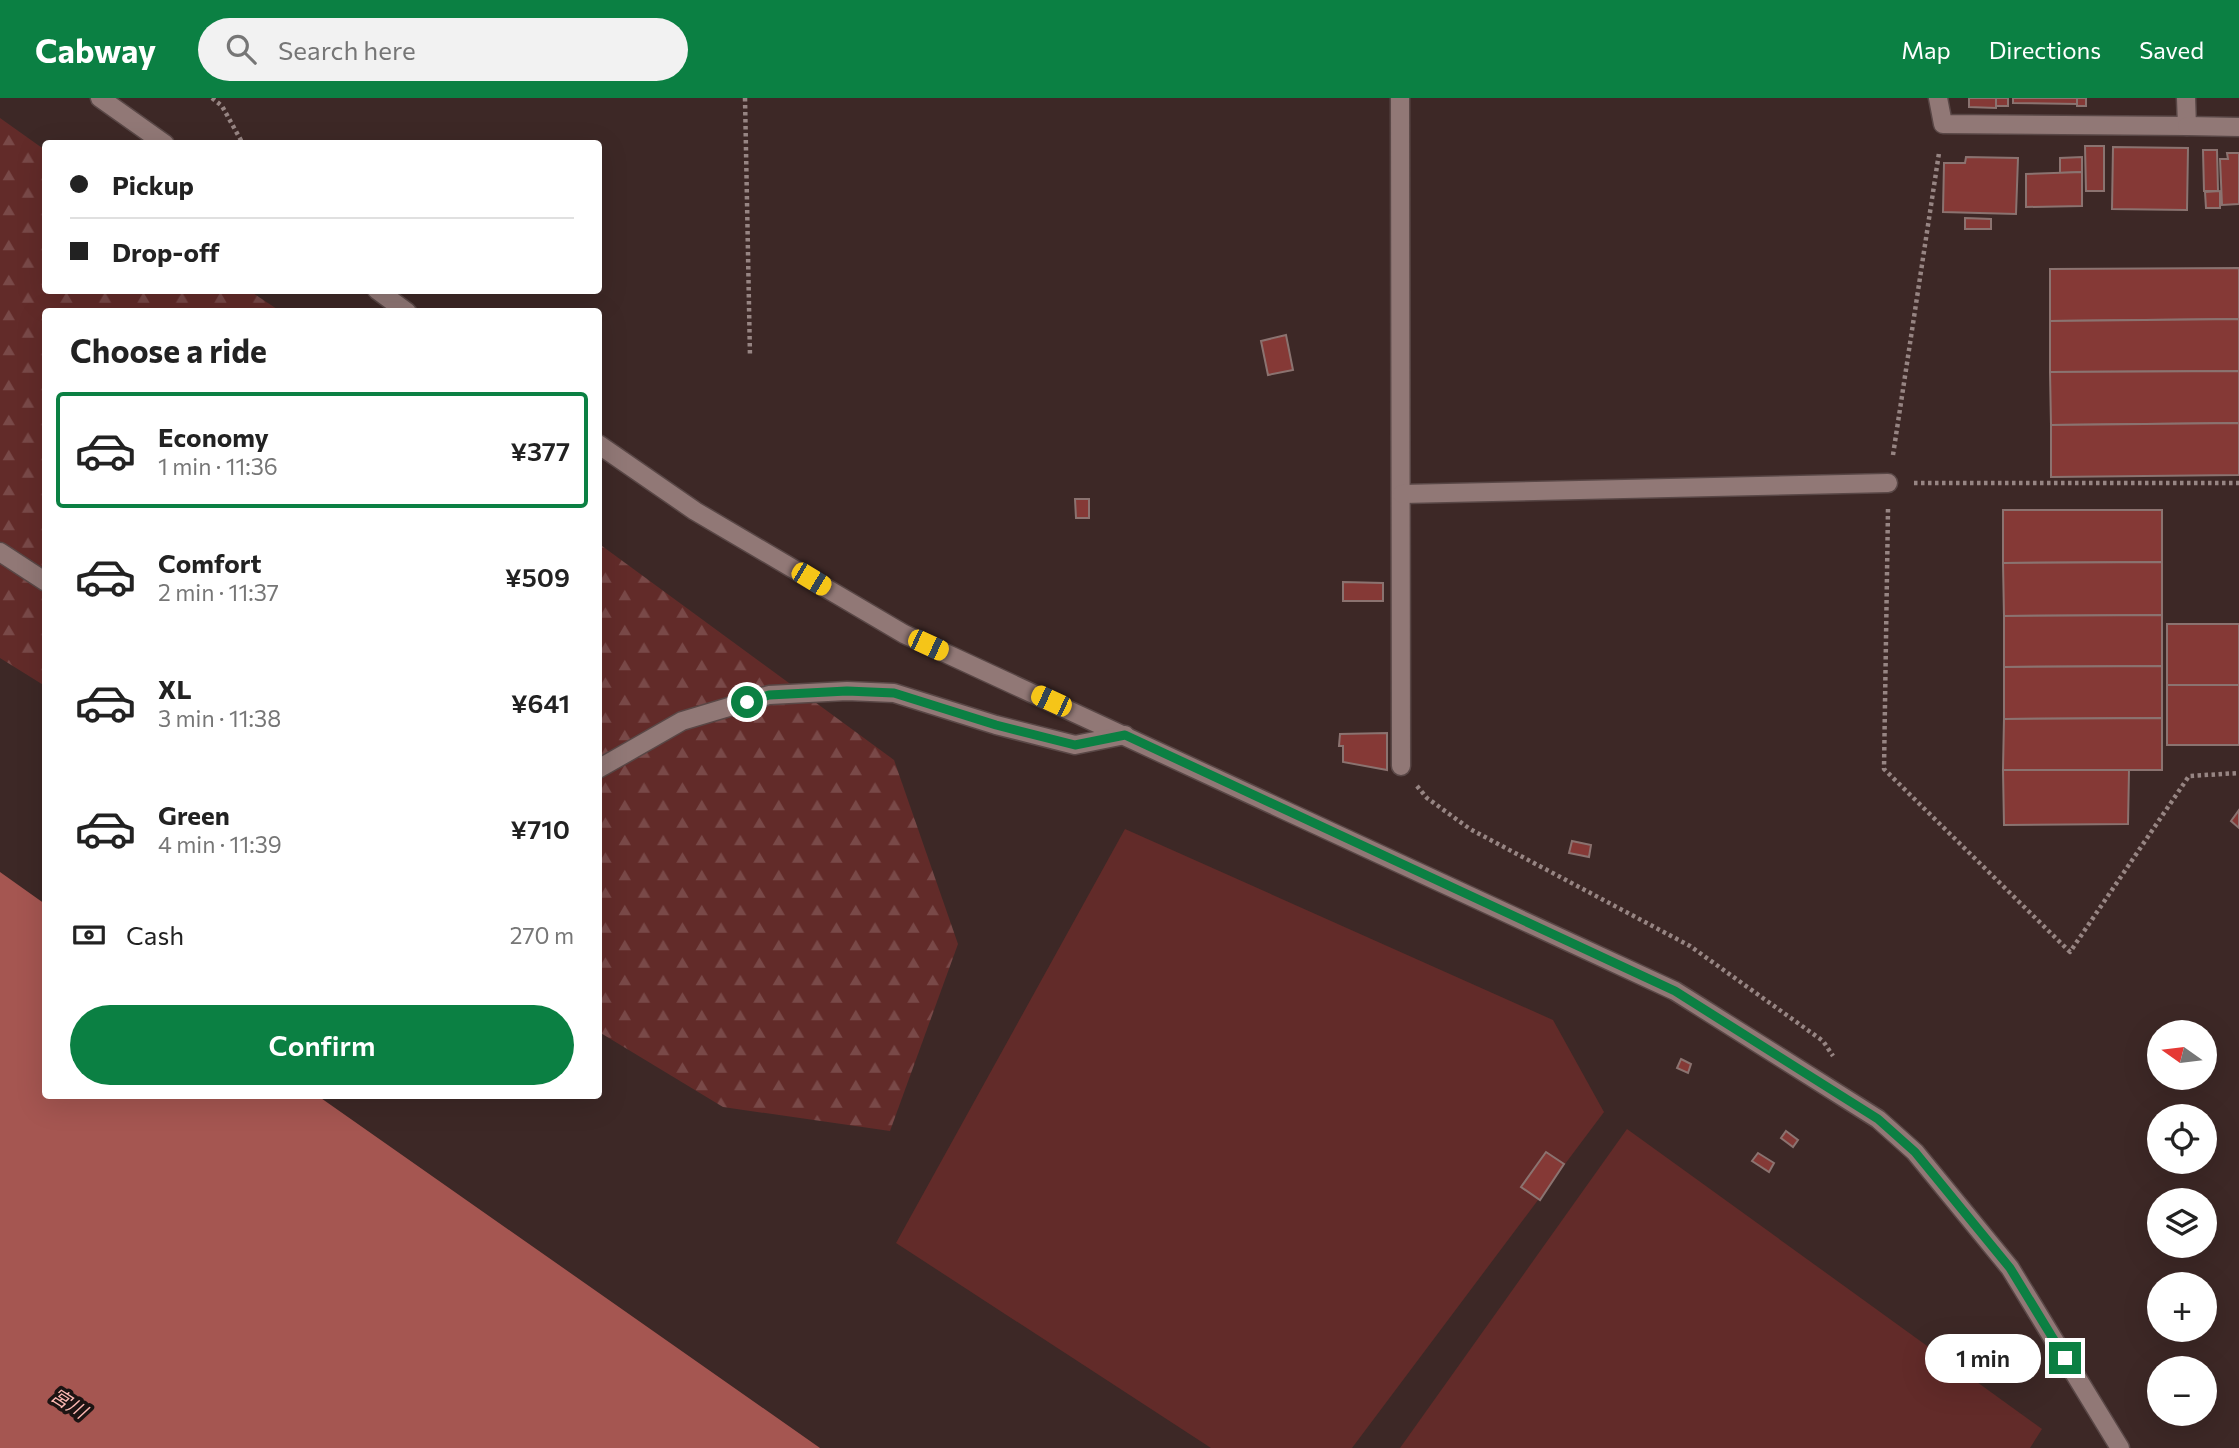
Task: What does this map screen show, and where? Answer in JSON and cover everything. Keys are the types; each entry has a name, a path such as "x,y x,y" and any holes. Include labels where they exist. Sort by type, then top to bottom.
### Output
{"street":[{"path":"100,98 159,140"},
{"path":"1400,98 1401,766"},
{"path":"1938,98 1943,124 2239,127"},
{"path":"2186,98 2187,126"},
{"path":"382,294 402,308"},
{"path":"602,447 695,511 904,634 1675,991 1878,1119 1915,1152 2010,1268 2120,1448"},
{"path":"1402,494 1888,483"},
{"path":"0,552 42,579"},
{"path":"602,767 682,721 769,695 847,691 894,693 996,725 1075,745 1125,735"}],"path":[{"path":"212,98 222,106 241,140"},
{"path":"746,98 750,357"},
{"path":"1943,124 1888,483 1884,769 2070,952 2189,776 2239,773"},
{"path":"1888,483 2239,483"},
{"path":"1401,766 1427,798 1470,829 1690,946 1823,1041 1839,1064"}],"green space":[{"path":"0,118 42,148 42,294 254,294 276,308 42,308 42,684 0,658"},
{"path":"602,546 894,760 958,944 890,1131 723,1107 602,1034"},
{"path":"1125,829 1553,1020 1604,1112 1352,1448 1211,1448 896,1243"},
{"path":"1627,1129 2042,1429 2030,1448 1400,1448"}],"water":[{"name":"宮川","path":"0,872 42,902 42,1099 322,1099 820,1448 0,1448"}],"building":[{"path":"1969,98 1996,98 1996,108 1969,107"},
{"path":"1996,98 2008,98 2008,106 1996,106"},
{"path":"2013,98 2077,98 2077,104 2013,103"},
{"path":"2077,98 2086,98 2086,106 2077,106"},
{"path":"2085,146 2104,146 2104,191 2086,191"},
{"path":"2113,147 2188,148 2187,210 2112,209"},
{"path":"2203,150 2217,150 2218,191 2204,191"},
{"path":"2227,153 2239,153 2239,204 2222,205 2220,159 2228,159"},
{"path":"1966,157 2018,158 2016,214 1943,212 1944,163 1965,163"},
{"path":"2082,157 2082,172 2060,173 2060,158"},
{"path":"2082,172 2082,206 2026,207 2026,174"},
{"path":"2220,191 2220,208 2206,208 2205,192"},
{"path":"1965,218 1991,219 1991,229 1965,229"},
{"path":"2239,268 2239,319 2050,321 2050,269"},
{"path":"2239,319 2239,371 2050,372 2050,321"},
{"path":"1286,335 1293,370 1268,375 1261,341"},
{"path":"2239,371 2239,423 2051,425 2050,372"},
{"path":"2239,423 2239,475 2051,477 2051,425"},
{"path":"1075,499 1089,499 1089,518 1076,518"},
{"path":"2003,510 2162,510 2162,562 2003,563"},
{"path":"2162,562 2162,615 2004,616 2003,563"},
{"path":"1343,582 1383,583 1383,601 1343,601"},
{"path":"2162,615 2162,666 2004,667 2004,616"},
{"path":"2167,624 2239,624 2239,685 2167,685"},
{"path":"2162,666 2162,718 2004,719 2004,667"},
{"path":"2167,685 2239,685 2239,745 2167,745"},
{"path":"2162,718 2162,770 2003,770 2004,719"},
{"path":"1387,733 1387,770 1343,762 1343,746 1339,746 1340,734"},
{"path":"2003,770 2129,770 2128,824 2004,825"},
{"path":"2239,810 2239,828 2231,821"},
{"path":"1572,841 1591,845 1589,857 1569,853"},
{"path":"1681,1059 1691,1064 1688,1073 1677,1068"},
{"path":"1786,1131 1798,1140 1793,1147 1781,1138"},
{"path":"1546,1152 1564,1164 1540,1200 1521,1187"},
{"path":"1758,1153 1774,1163 1769,1172 1752,1161"}],"route":[{"path":"747,702 769,695 847,691 894,693 996,725 1075,745 1125,735 1675,991 1878,1119 1915,1152 2010,1268 2065,1358"}]}
